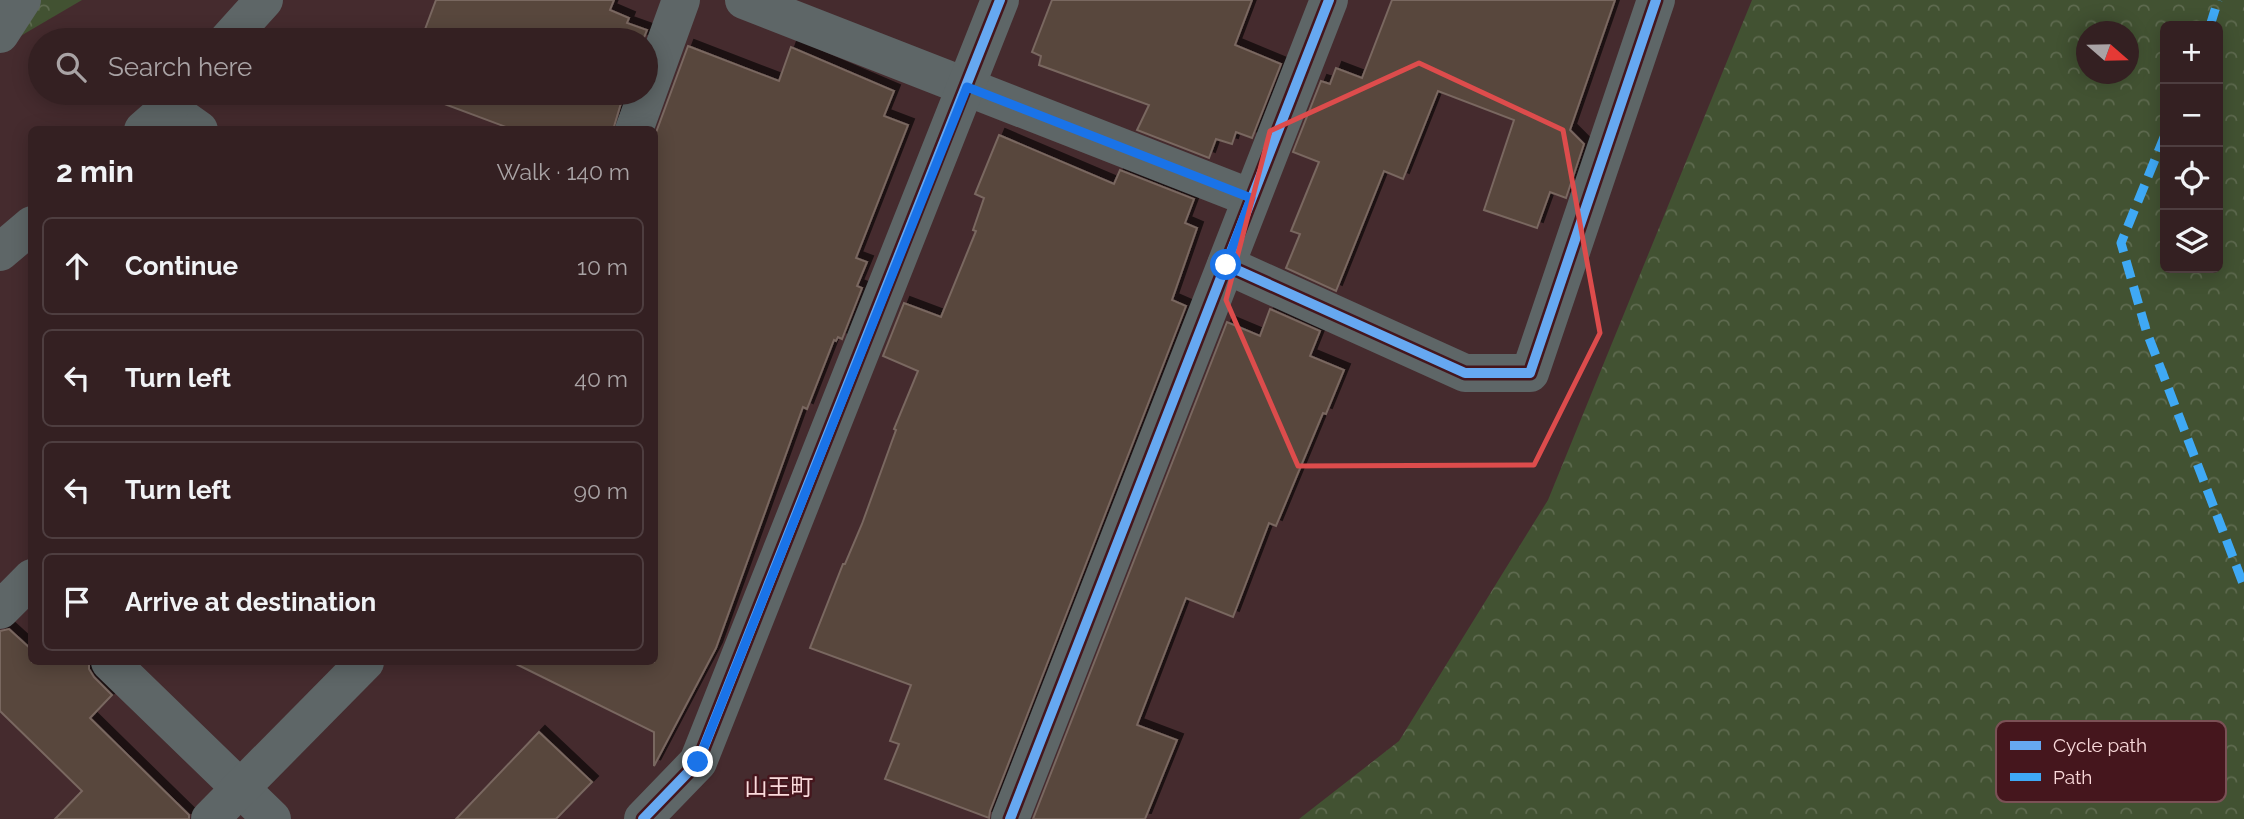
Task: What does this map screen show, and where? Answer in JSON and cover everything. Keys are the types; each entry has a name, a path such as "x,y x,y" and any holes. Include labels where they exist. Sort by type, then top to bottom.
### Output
{"street":[{"path":"0,34 22,0"},
{"path":"239,28 264,0"},
{"path":"658,64 681,0"},
{"path":"744,0 1251,198"},
{"path":"643,819 698,762 1000,0"},
{"path":"1010,819 1329,0"},
{"path":"1226,265 1465,373 1530,373 1656,0"},
{"path":"635,126 643,105"},
{"path":"164,110 193,126"},
{"path":"0,252 28,228"},
{"path":"0,610 28,584"},
{"path":"113,665 272,819"},
{"path":"211,819 362,665"}],"highlighted area":[{"path":"1419,63 1563,130 1600,333 1534,465 1298,466 1226,300 1270,131"}],"green space":[{"path":"0,0 82,0 34,28 28,28 28,32 0,48"},
{"path":"1752,0 2244,0 2244,819 1299,819 1399,741 1548,500"}],"building":[{"path":"436,0 614,0 610,10 629,18 627,23 641,28 426,28"},
{"path":"1052,0 1252,0 1235,45 1281,64 1252,138 1236,132 1232,144 1216,139 1209,158 1137,130 1149,105 1039,65 1041,56 1032,52"},
{"path":"1392,0 1615,0 1570,130 1584,144 1566,198 1550,192 1537,228 1484,210 1514,120 1438,91 1403,179 1384,171 1336,291 1286,268 1300,234 1291,231 1319,162 1293,152 1321,81 1330,84 1336,68 1362,78"},
{"path":"688,46 779,81 791,47 894,91 884,116 908,125 856,258 867,262 857,286 862,288 842,339 838,337 834,340 807,409 803,407 716,648 654,766 654,732 518,665 658,665 658,127"},
{"path":"447,105 620,105 614,126 503,126"},
{"path":"999,135 1114,184 1120,170 1194,199 1185,223 1197,228 1172,300 1186,306 989,818 885,779 899,744 890,741 911,685 810,648 862,524 896,430 894,429 918,371 883,356 904,303 941,317 976,231 973,230 984,198 975,194"},
{"path":"1270,309 1320,331 1310,356 1344,370 1276,526 1269,523 1233,617 1186,598 1137,725 1177,740 1145,819 1033,819 1227,322 1260,336"},
{"path":"9,629 28,646 28,665 89,665 94,677 112,695 90,718 189,815 189,819 55,819 82,791 0,711 0,631"},
{"path":"539,732 592,782 556,819 456,819"}],"marked path":[{"path":"2212,21 2218,0"},
{"path":"2160,147 2121,243 2146,330 2244,586"}],"cycle path":[{"path":"643,819 698,762 1000,0"},
{"path":"1010,819 1329,0"},
{"path":"1226,265 1465,373 1530,373 1656,0"}],"district":[{"name":"山王町","path":"779,786"}],"route":[{"path":"698,762 967,87 1251,198 1226,265"}]}
